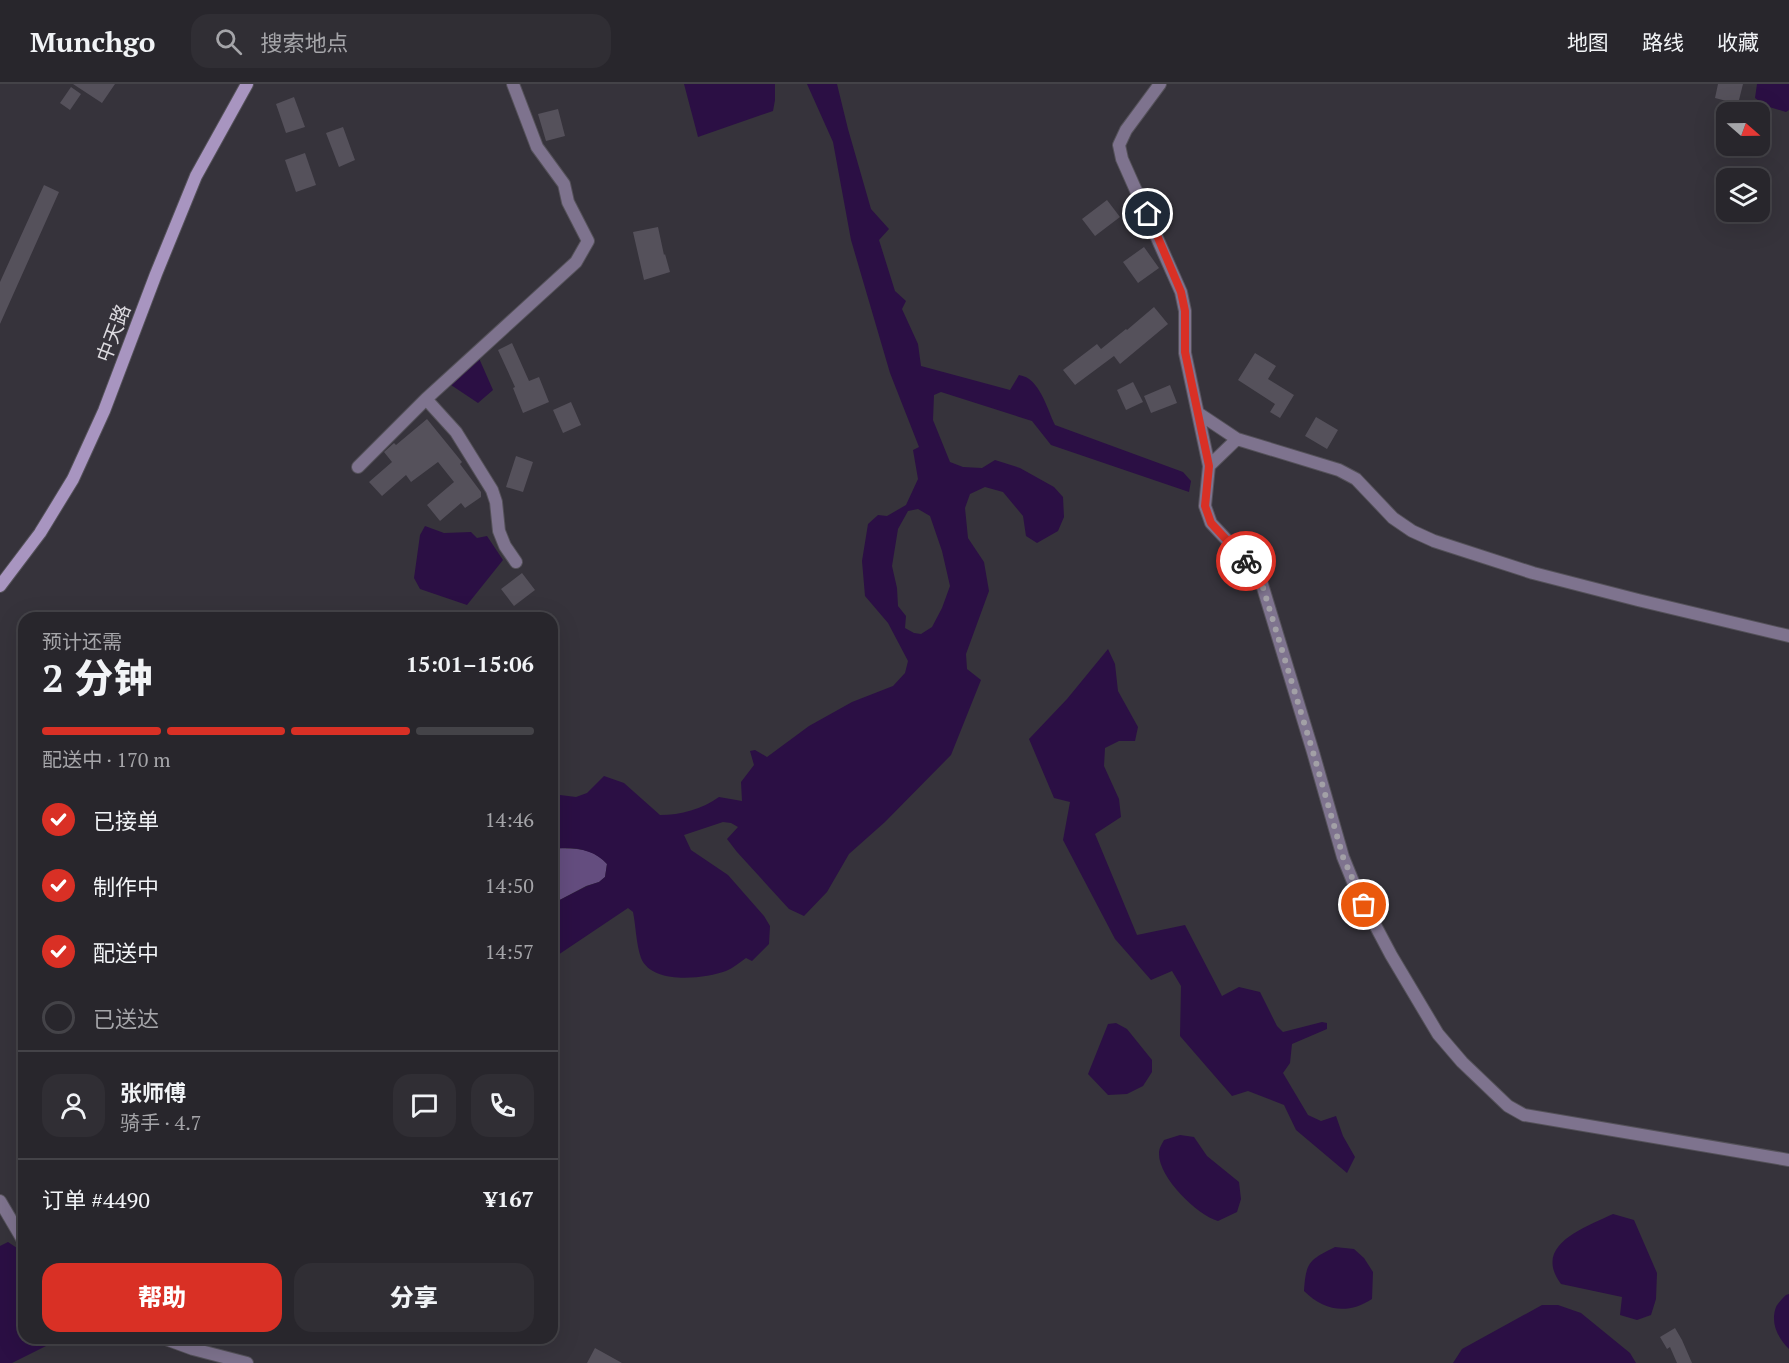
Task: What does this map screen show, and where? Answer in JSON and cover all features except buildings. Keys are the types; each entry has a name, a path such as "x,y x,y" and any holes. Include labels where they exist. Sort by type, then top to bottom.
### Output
{"main road":[{"name":"中天路","path":"0,586 40,533 73,479 104,411 196,176 247,84"}],"street":[{"path":"358,467 426,399 576,262 588,242 568,202 564,184 537,147 513,84"},
{"path":"1160,84 1126,130 1119,145 1122,159 1181,292 1185,311 1185,352 1209,466 1205,506 1211,523 1261,581 1343,857 1351,878 1391,955 1438,1034 1462,1062 1508,1106 1524,1115 1789,1160"},
{"path":"426,399 456,432 492,490 505,546 516,561"},
{"path":"1198,413 1237,439 1338,470 1356,479 1393,518 1412,531 1434,541 1533,573 1789,636"},
{"path":"1209,466 1237,439"},
{"path":"0,1202 18,1232"},
{"path":"179,1344 247,1363"}],"shaded area":[{"path":"684,84 775,84 773,111 698,137"},
{"path":"807,84 837,84 871,209 889,229 879,240 895,291 906,301 902,309 918,344 921,366 1010,390 1019,375 1026,377 1038,388 1055,425 1183,472 1191,481 1189,492 1051,445 1032,421 941,392 934,395 933,420 950,462 963,467 982,468 995,460 1020,468 1054,487 1063,497 1064,517 1058,531 1037,543 1026,536 1023,516 1003,492 985,487 970,494 965,508 968,538 984,562 989,591 966,654 967,669 981,680 951,755 885,822 849,854 827,892 804,916 789,909 727,839 738,827 723,822 684,835 691,850 728,875 770,926 769,944 752,961 746,958 726,971 692,978 656,973 647,967 641,958 633,912 628,908 558,955 558,901 599,882 605,877 607,864 589,852 558,849 558,795 576,797 587,793 604,776 624,783 660,815 691,810 719,797 742,801 741,782 754,765 750,751 755,750 767,757 809,726 852,702 893,686 905,673 908,661 888,623 865,596 862,561 868,524 878,515 887,516 906,505 918,479 913,450 919,447 890,373 851,240 833,142","holes":["918,509 930,516 942,551 950,586 932,627 921,634 914,633 905,628 906,616 898,606 892,566 898,529 908,511"]},
{"path":"1757,84 1789,84 1789,110 1786,112 1770,107 1770,102 1760,102 1755,98"},
{"path":"478,356 493,390 478,403 448,383"},
{"path":"425,526 444,533 471,532 477,538 487,536 503,560 467,605 420,589 414,578 420,535"},
{"path":"1108,649 1115,664 1118,691 1138,727 1135,741 1119,741 1105,748 1104,766 1119,799 1121,817 1095,834 1137,935 1185,925 1222,996 1239,987 1260,992 1277,1026 1283,1032 1322,1022 1327,1023 1327,1029 1292,1044 1290,1063 1283,1073 1308,1115 1321,1121 1336,1116 1343,1136 1355,1157 1347,1173 1296,1130 1284,1105 1248,1091 1232,1096 1180,1036 1181,986 1172,971 1151,980 1115,939 1063,840 1070,802 1054,798 1029,739 1067,699"},
{"path":"558,848 583,850 596,854 607,864 605,877 599,882 558,901"},
{"path":"1116,1023 1127,1029 1152,1060 1152,1072 1143,1086 1127,1094 1108,1095 1088,1074 1108,1024"},
{"path":"1180,1135 1194,1137 1207,1156 1239,1182 1241,1199 1237,1212 1218,1221 1200,1211 1180,1194 1160,1163 1159,1151 1164,1140"},
{"path":"1613,1214 1634,1220 1657,1273 1656,1299 1651,1315 1637,1320 1620,1315 1622,1297 1561,1284 1554,1270 1553,1259 1557,1248 1565,1240"},
{"path":"8,1242 18,1250 18,1344 50,1344 12,1363 0,1363 0,1246"},
{"path":"1335,1247 1354,1249 1364,1258 1373,1272 1372,1299 1354,1307 1336,1308 1320,1303 1304,1291 1310,1263 1319,1255"},
{"path":"1789,1294 1789,1349 1778,1335 1774,1313 1777,1305"},
{"path":"1542,1305 1558,1305 1581,1313 1630,1353 1636,1363 1453,1363 1462,1349"}],"way so far":[{"path":"1246,561 1261,581 1343,857 1364,905"}],"route":[{"path":"1148,214 1171,265 1185,311 1185,352 1209,466 1205,506 1211,523 1246,561"}]}
